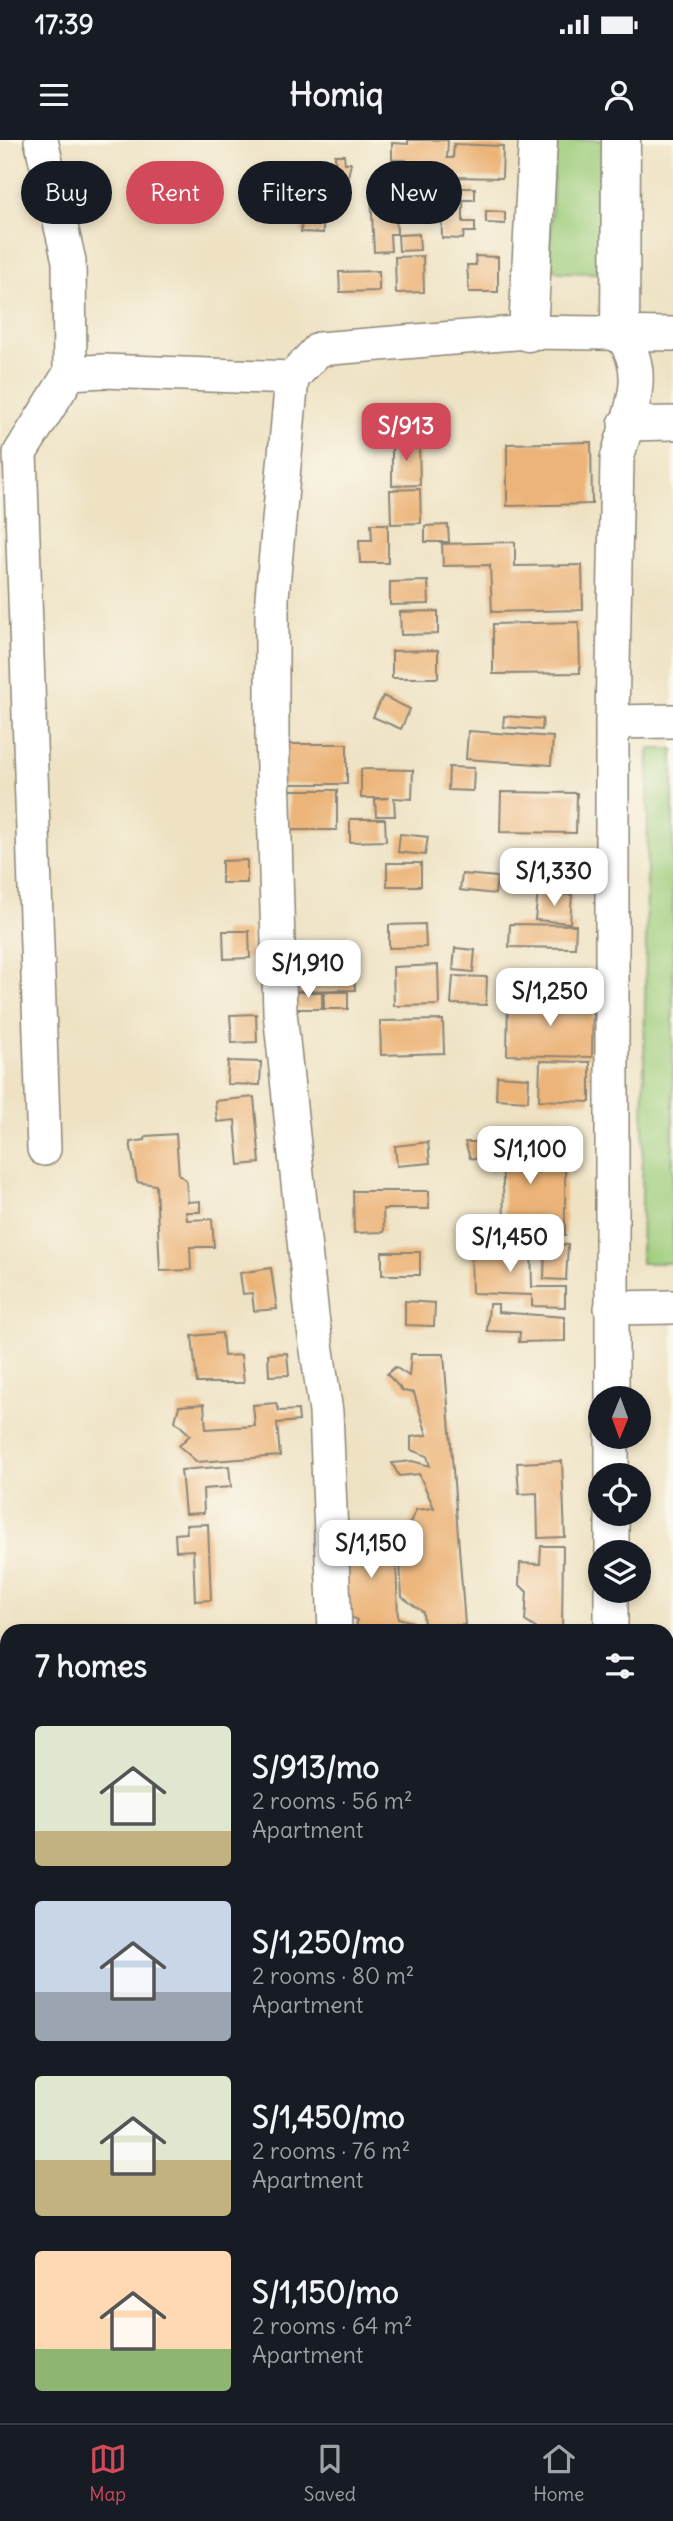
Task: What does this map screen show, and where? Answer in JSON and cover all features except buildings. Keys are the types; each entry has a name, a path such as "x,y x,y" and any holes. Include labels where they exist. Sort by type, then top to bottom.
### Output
{"street":[{"path":"41,140 69,261 70,373 20,453 44,1149"},
{"path":"528,331 538,140"},
{"path":"612,1386 612,722 617,459 625,424 635,406 637,380 632,348 620,334 621,140"},
{"path":"335,1624 326,1412 312,1315 280,1012 272,735 272,597 292,378 319,349 528,331 673,334"},
{"path":"70,373 103,371 292,378"},
{"path":"625,424 673,423"},
{"path":"612,722 673,721"},
{"path":"611,1308 673,1307"},
{"path":"611,1603 611,1624"}],"green space":[{"path":"555,140 606,140 602,270 596,273 558,272 549,264"},
{"path":"649,749 673,749 673,1263 641,1263"}]}
